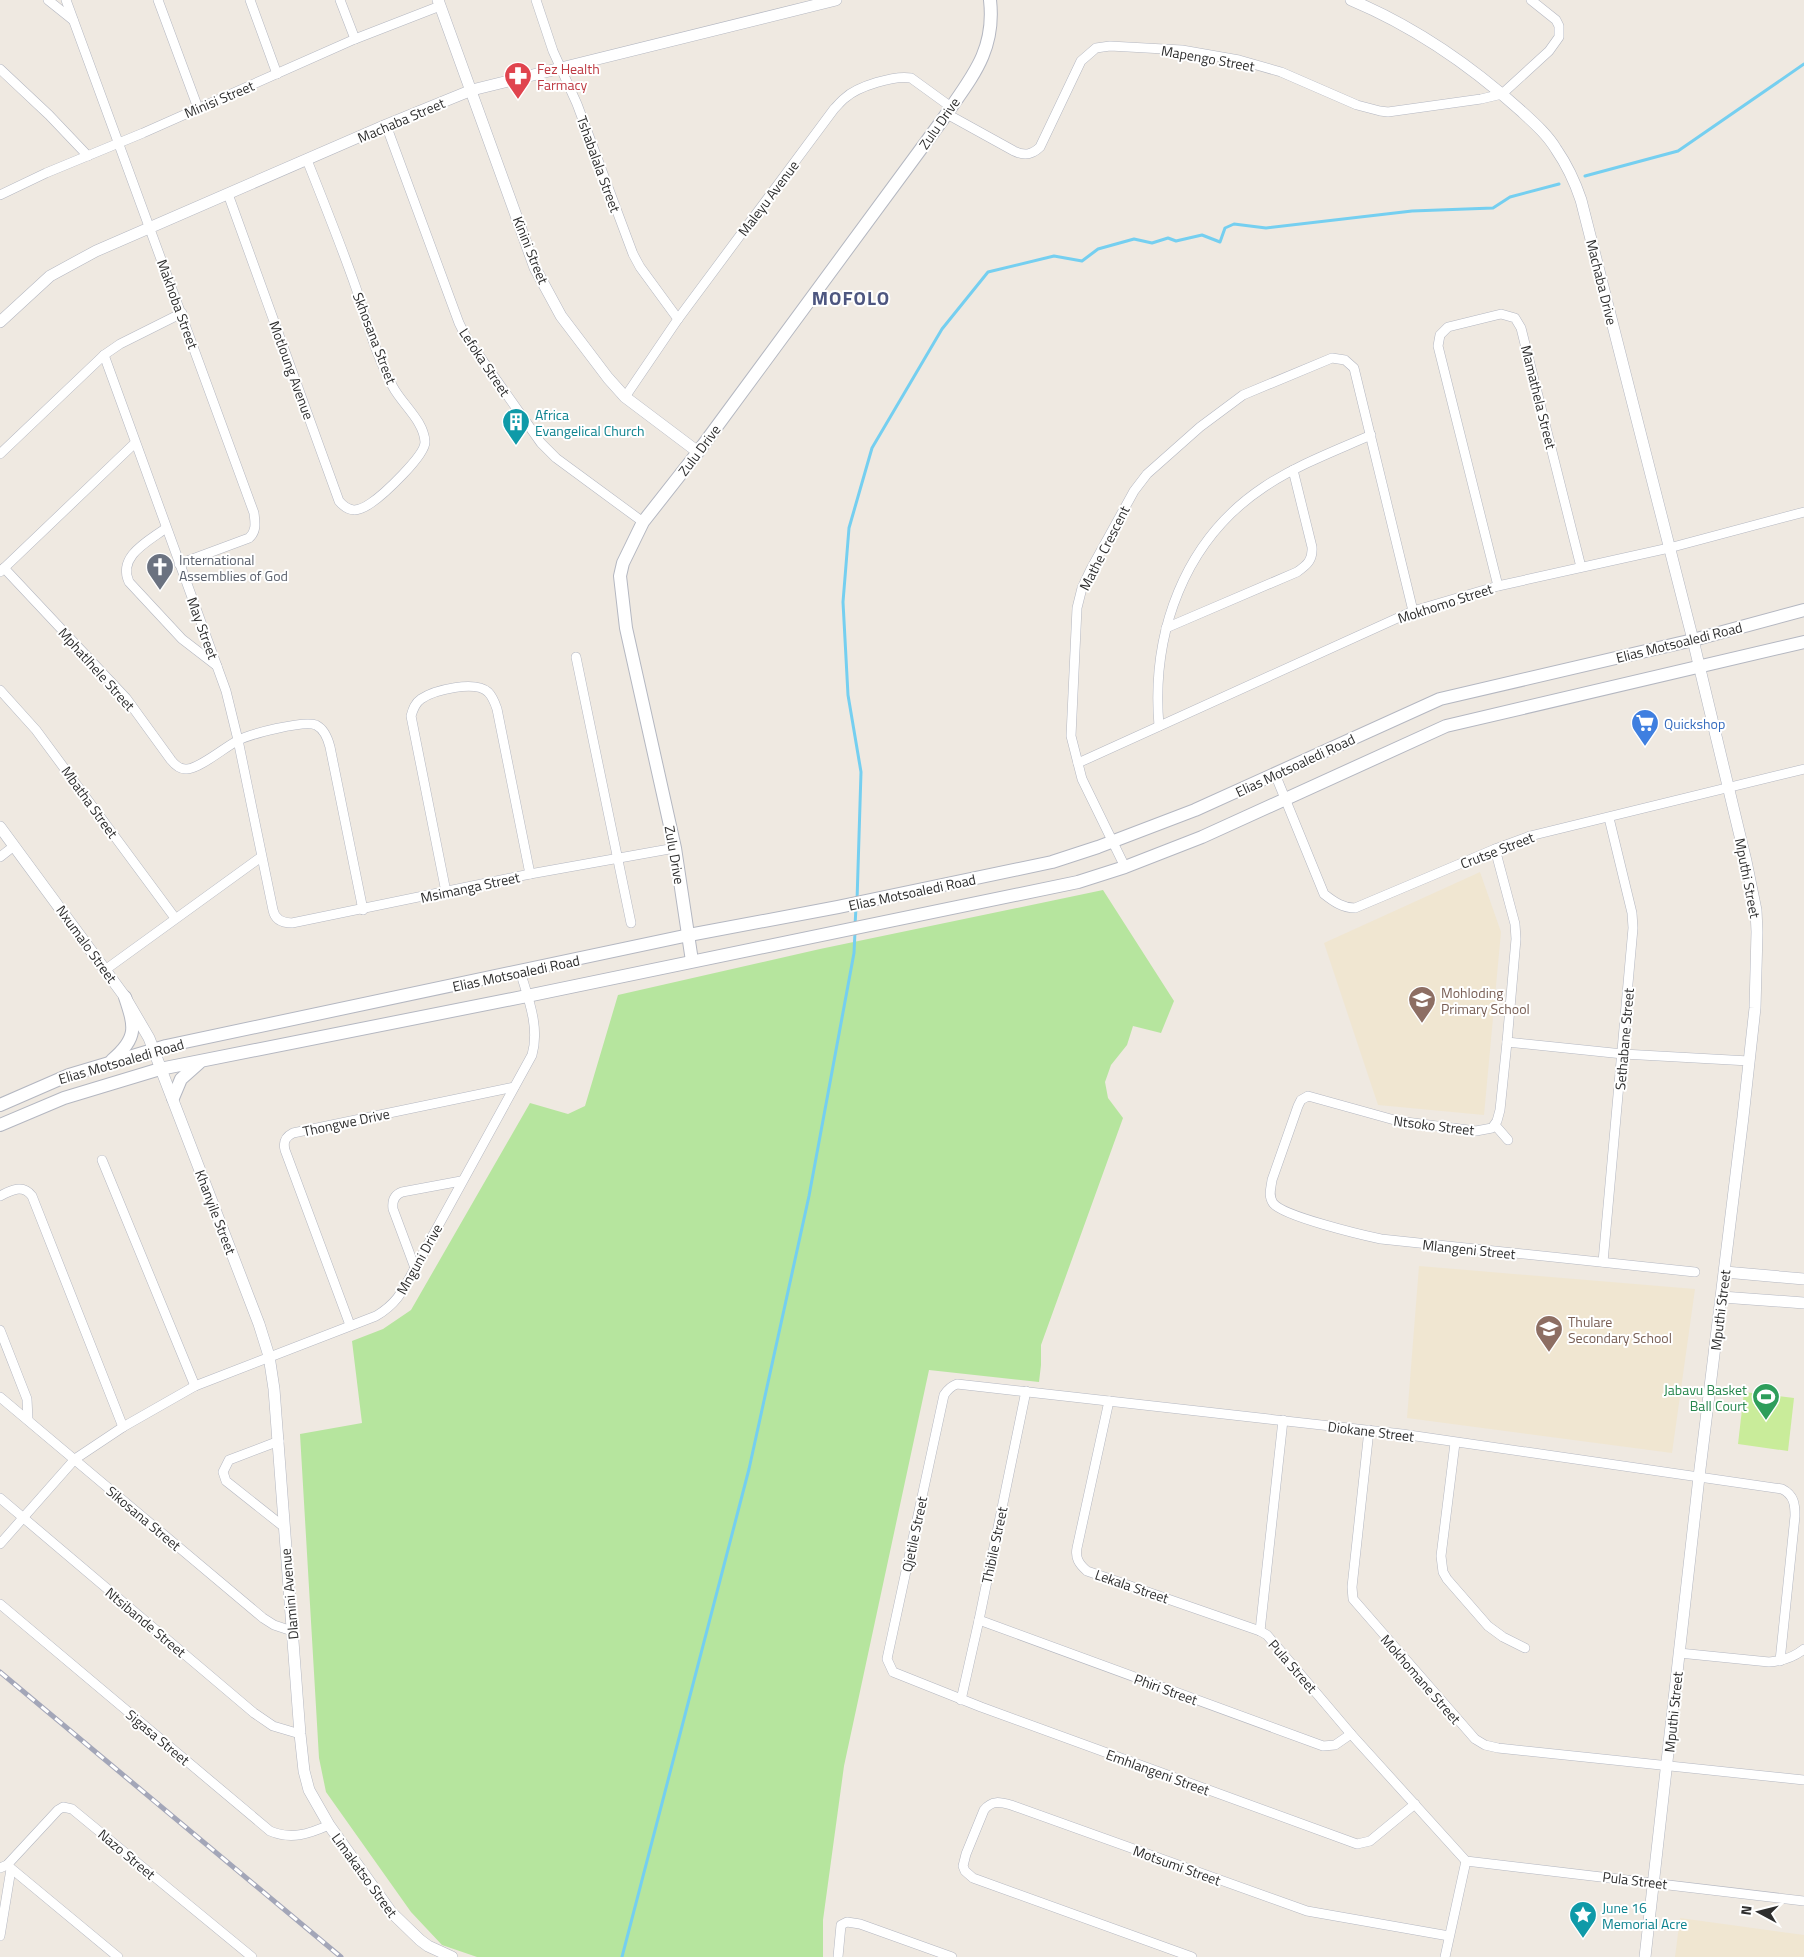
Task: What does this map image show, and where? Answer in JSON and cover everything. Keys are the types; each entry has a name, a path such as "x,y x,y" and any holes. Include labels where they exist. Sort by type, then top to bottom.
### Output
{"main road":[{"name":"Zulu Drive","path":"692,961 675,848 626,628 620,576 623,563 644,522 698,452 949,110 980,64 990,32 990,0"},
{"name":"Elias Motsoaledi Road","path":"0,1105 58,1079 110,1061 153,1049 689,935 858,903 1052,862 1195,810 1440,699 1693,640 1804,610"},
{"name":"Elias Motsoaledi Road","path":"0,1125 64,1098 160,1069 1049,889 1103,875 1202,837 1446,726 1804,642"},
{"path":"110,1061 128,1044 132,1036 132,1019 125,997"},
{"path":"173,1098 181,1079 203,1061"}],"street":[{"path":"48,0 74,20"},
{"name":"Makhoba Street","path":"66,0 254,513 255,524 252,535 249,538 179,564"},
{"path":"158,0 198,108"},
{"path":"250,0 277,74"},
{"path":"340,0 355,39"},
{"name":"Tshabalala Street","path":"536,0 553,51 577,104 633,254 640,268 678,319"},
{"name":"Machaba Street","path":"0,322 38,286 59,270 149,227 472,90 836,0"},
{"name":"Machaba Drive","path":"1351,0 1411,30 1447,53 1502,94 1537,126 1556,147 1575,183 1581,200 1699,667"},
{"path":"1502,94 1549,51 1559,37 1559,26 1556,20 1531,0"},
{"name":"Minisi Street","path":"1,192 439,3"},
{"name":"Kinini Street","path":"439,3 535,268 561,316 608,378 625,397 698,452"},
{"name":"Mapengo Street","path":"949,110 1014,151 1020,154 1030,154 1040,147 1081,61 1096,48 1110,46 1182,50 1239,60 1281,72 1371,110 1388,112 1481,99 1502,94"},
{"path":"0,69 55,121 88,156"},
{"name":"Maleyu Avenue","path":"625,397 678,319 828,117 846,97 855,91 887,80 906,77 911,78 949,110"},
{"name":"Lefoka Street","path":"386,125 459,323 466,337 541,443 556,458 644,522"},
{"name":"Skhosana Street","path":"307,160 341,245 384,368 394,388 419,423 425,443 422,453 378,498"},
{"name":"Motloung Avenue","path":"228,194 339,501 350,511 358,510 378,498"},
{"path":"0,454 104,355 120,344 182,313"},
{"name":"Mamathela Street","path":"1498,586 1438,346 1440,335 1448,327 1501,314 1514,318 1519,322 1581,567"},
{"name":"May Street","path":"104,355 226,691 273,910"},
{"name":"Mathe Crescent","path":"1124,867 1082,778 1071,736 1071,719 1077,608 1082,588 1134,491 1154,468 1200,427 1243,395 1332,358 1345,360 1354,368 1370,435"},
{"path":"1159,726 1158,678 1163,639 1174,601 1186,575 1205,543 1235,510 1264,487 1293,470 1370,435 1413,611"},
{"path":"2,570 135,443"},
{"path":"1166,628 1297,572 1309,563 1313,555 1312,547 1293,470"},
{"name":"Mokhomo Street","path":"1078,763 1413,611 1498,586 1669,548 1804,512"},
{"path":"166,528 133,553 127,562 126,576 129,582 182,639 217,666"},
{"name":"Mphatlhele Street","path":"2,570 126,698 175,764 184,769 189,769 238,740"},
{"path":"576,657 616,858 631,922"},
{"name":"Mputhi Street","path":"1646,1957 1699,1477 1725,1272 1754,1008 1756,910 1746,860 1699,667"},
{"path":"446,892 411,716 419,700 431,694 473,686 488,692 493,699 497,709 530,874"},
{"name":"Mbatha Street","path":"0,690 36,730 175,918"},
{"path":"238,740 308,723 319,727 325,734 330,747 363,910"},
{"name":"Crutse Street","path":"1275,774 1324,894 1340,906 1349,908 1360,906 1530,836 1804,769"},
{"name":"Sethabane Street","path":"1603,1262 1633,928 1632,913 1609,818"},
{"name":"Nxumalo Street","path":"0,827 125,997 149,1038 160,1069"},
{"path":"0,857 14,846"},
{"name":"Msimanga Street","path":"273,910 277,918 286,923 292,923 363,910 530,874 675,848"},
{"name":"Ntsoko Street","path":"1272,1180 1298,1106 1301,1100 1308,1096 1398,1121 1476,1131 1492,1128 1496,1125 1500,1110 1508,1042 1516,932 1495,849"},
{"path":"105,970 261,857"},
{"name":"Mnguni Drive","path":"0,1544 74,1459 123,1427 195,1386 376,1316 390,1307 401,1293 532,1055 536,1042 535,1029 520,971"},
{"path":"1508,1042 1623,1054 1749,1061"},
{"name":"Khanyile Street","path":"160,1069 173,1098 269,1356"},
{"name":"Thongwe Drive","path":"350,1325 285,1150 286,1138 293,1133 514,1087"},
{"path":"1496,1125 1508,1140"},
{"path":"102,1160 195,1386"},
{"name":"Mlangeni Street","path":"1272,1180 1270,1196 1274,1205 1364,1236 1695,1272"},
{"path":"415,1268 393,1209 393,1200 402,1192 462,1181"},
{"path":"0,1196 16,1189 28,1191 32,1196 123,1427"},
{"path":"1725,1272 1804,1279"},
{"path":"1722,1297 1804,1304"},
{"path":"0,1330 27,1399 28,1420"},
{"name":"Dlamini Avenue","path":"269,1356 279,1441 284,1527 304,1771 310,1790 329,1825"},
{"name":"Diokane Street","path":"944,1395 957,1384 1026,1391 1369,1430 1782,1489 1789,1493 1794,1502 1795,1516 1780,1661"},
{"name":"Thibile Street","path":"961,1700 1026,1391"},
{"name":"Qjetile Street","path":"893,1672 887,1660 944,1395"},
{"name":"Sikosana Street","path":"0,1397 263,1618 274,1625 292,1631"},
{"name":"Lekala Street","path":"1109,1401 1077,1548 1077,1560 1080,1565 1087,1570 1260,1631"},
{"name":"Pula Street","path":"1283,1420 1260,1631 1271,1640 1351,1734 1466,1861 1804,1901"},
{"name":"Mokhomane Street","path":"1369,1430 1352,1586 1353,1599 1469,1734 1485,1745 1498,1748 1804,1780"},
{"path":"279,1441 229,1460 224,1472 226,1481 284,1527"},
{"path":"1455,1443 1441,1556 1443,1572 1488,1626 1503,1637 1525,1648"},
{"name":"Ntsibande Street","path":"0,1498 254,1713 273,1726 300,1734"},
{"name":"Sigasa Street","path":"0,1604 270,1830 286,1836 301,1835 329,1825"},
{"name":"Phiri Street","path":"979,1620 1322,1746 1335,1745 1351,1734"},
{"path":"1679,1653 1755,1662 1780,1661 1804,1649"},
{"name":"Emhlangeni Street","path":"893,1672 961,1700 1357,1844 1370,1841 1415,1804"},
{"name":"Motsumi Street","path":"1192,1957 973,1878 965,1870 964,1866 966,1854 984,1810 991,1804 1000,1802 1306,1911 1449,1936"},
{"name":"Nazo Street","path":"6,1867 58,1810 63,1808 72,1809 252,1957"},
{"name":"Limakatso Street","path":"329,1825 381,1899 401,1923 428,1946 452,1957"},
{"path":"1445,1957 1466,1861"},
{"path":"0,1936 6,1867"},
{"path":"6,1867 118,1957"},
{"path":"838,1957 839,1928 844,1923 860,1924 952,1957"}],"shaded area":[{"name":"Mohloding Primary School","path":"1480,872 1501,932 1484,1115 1378,1105 1324,943"},
{"name":"Thulare Secondary School","path":"1419,1266 1695,1289 1672,1453 1407,1418"},
{"path":"1680,1918 1804,1935 1804,1957 1675,1957"}],"green space":[{"path":"1103,890 1174,1001 1161,1033 1133,1026 1127,1045 1111,1065 1105,1082 1108,1098 1123,1118 1041,1345 1039,1382 929,1370 844,1766 823,1920 823,1957 477,1957 442,1945 411,1912 326,1792 319,1758 300,1434 362,1423 352,1341 383,1329 411,1310 530,1103 568,1114 585,1106 618,995 820,949"},
{"name":"Jabavu Basket Ball Court","path":"1744,1392 1794,1398 1788,1451 1738,1444"}],"waterway":[{"path":"1585,176 1678,151 1804,64"},
{"path":"857,901 861,772 848,695 843,602 849,528 872,448 942,329 988,272 1054,256 1082,261 1098,249 1134,239 1152,243 1168,238 1176,241 1202,235 1220,242 1225,228 1234,224 1266,228 1412,211 1493,208 1510,197 1559,184"},
{"path":"855,926 856,907"},
{"path":"622,1957 749,1469 809,1196 854,953 855,932"}],"railway":[{"path":"0,1672 341,1957"}],"place":[{"name":"Fez Health Farmacy","path":"518,100"},
{"name":"Africa Evangelical Church","path":"516,446"},
{"name":"International Assemblies of God","path":"160,591"},
{"name":"Quickshop","path":"1645,747"},
{"name":"Mohloding Primary School","path":"1422,1024"},
{"name":"Thulare Secondary School","path":"1549,1353"},
{"name":"Jabavu Basket Ball Court","path":"1766,1421"},
{"name":"June 16 Memorial Acre","path":"1583,1939"}],"district":[{"name":"MOFOLO","path":"851,297"}]}
